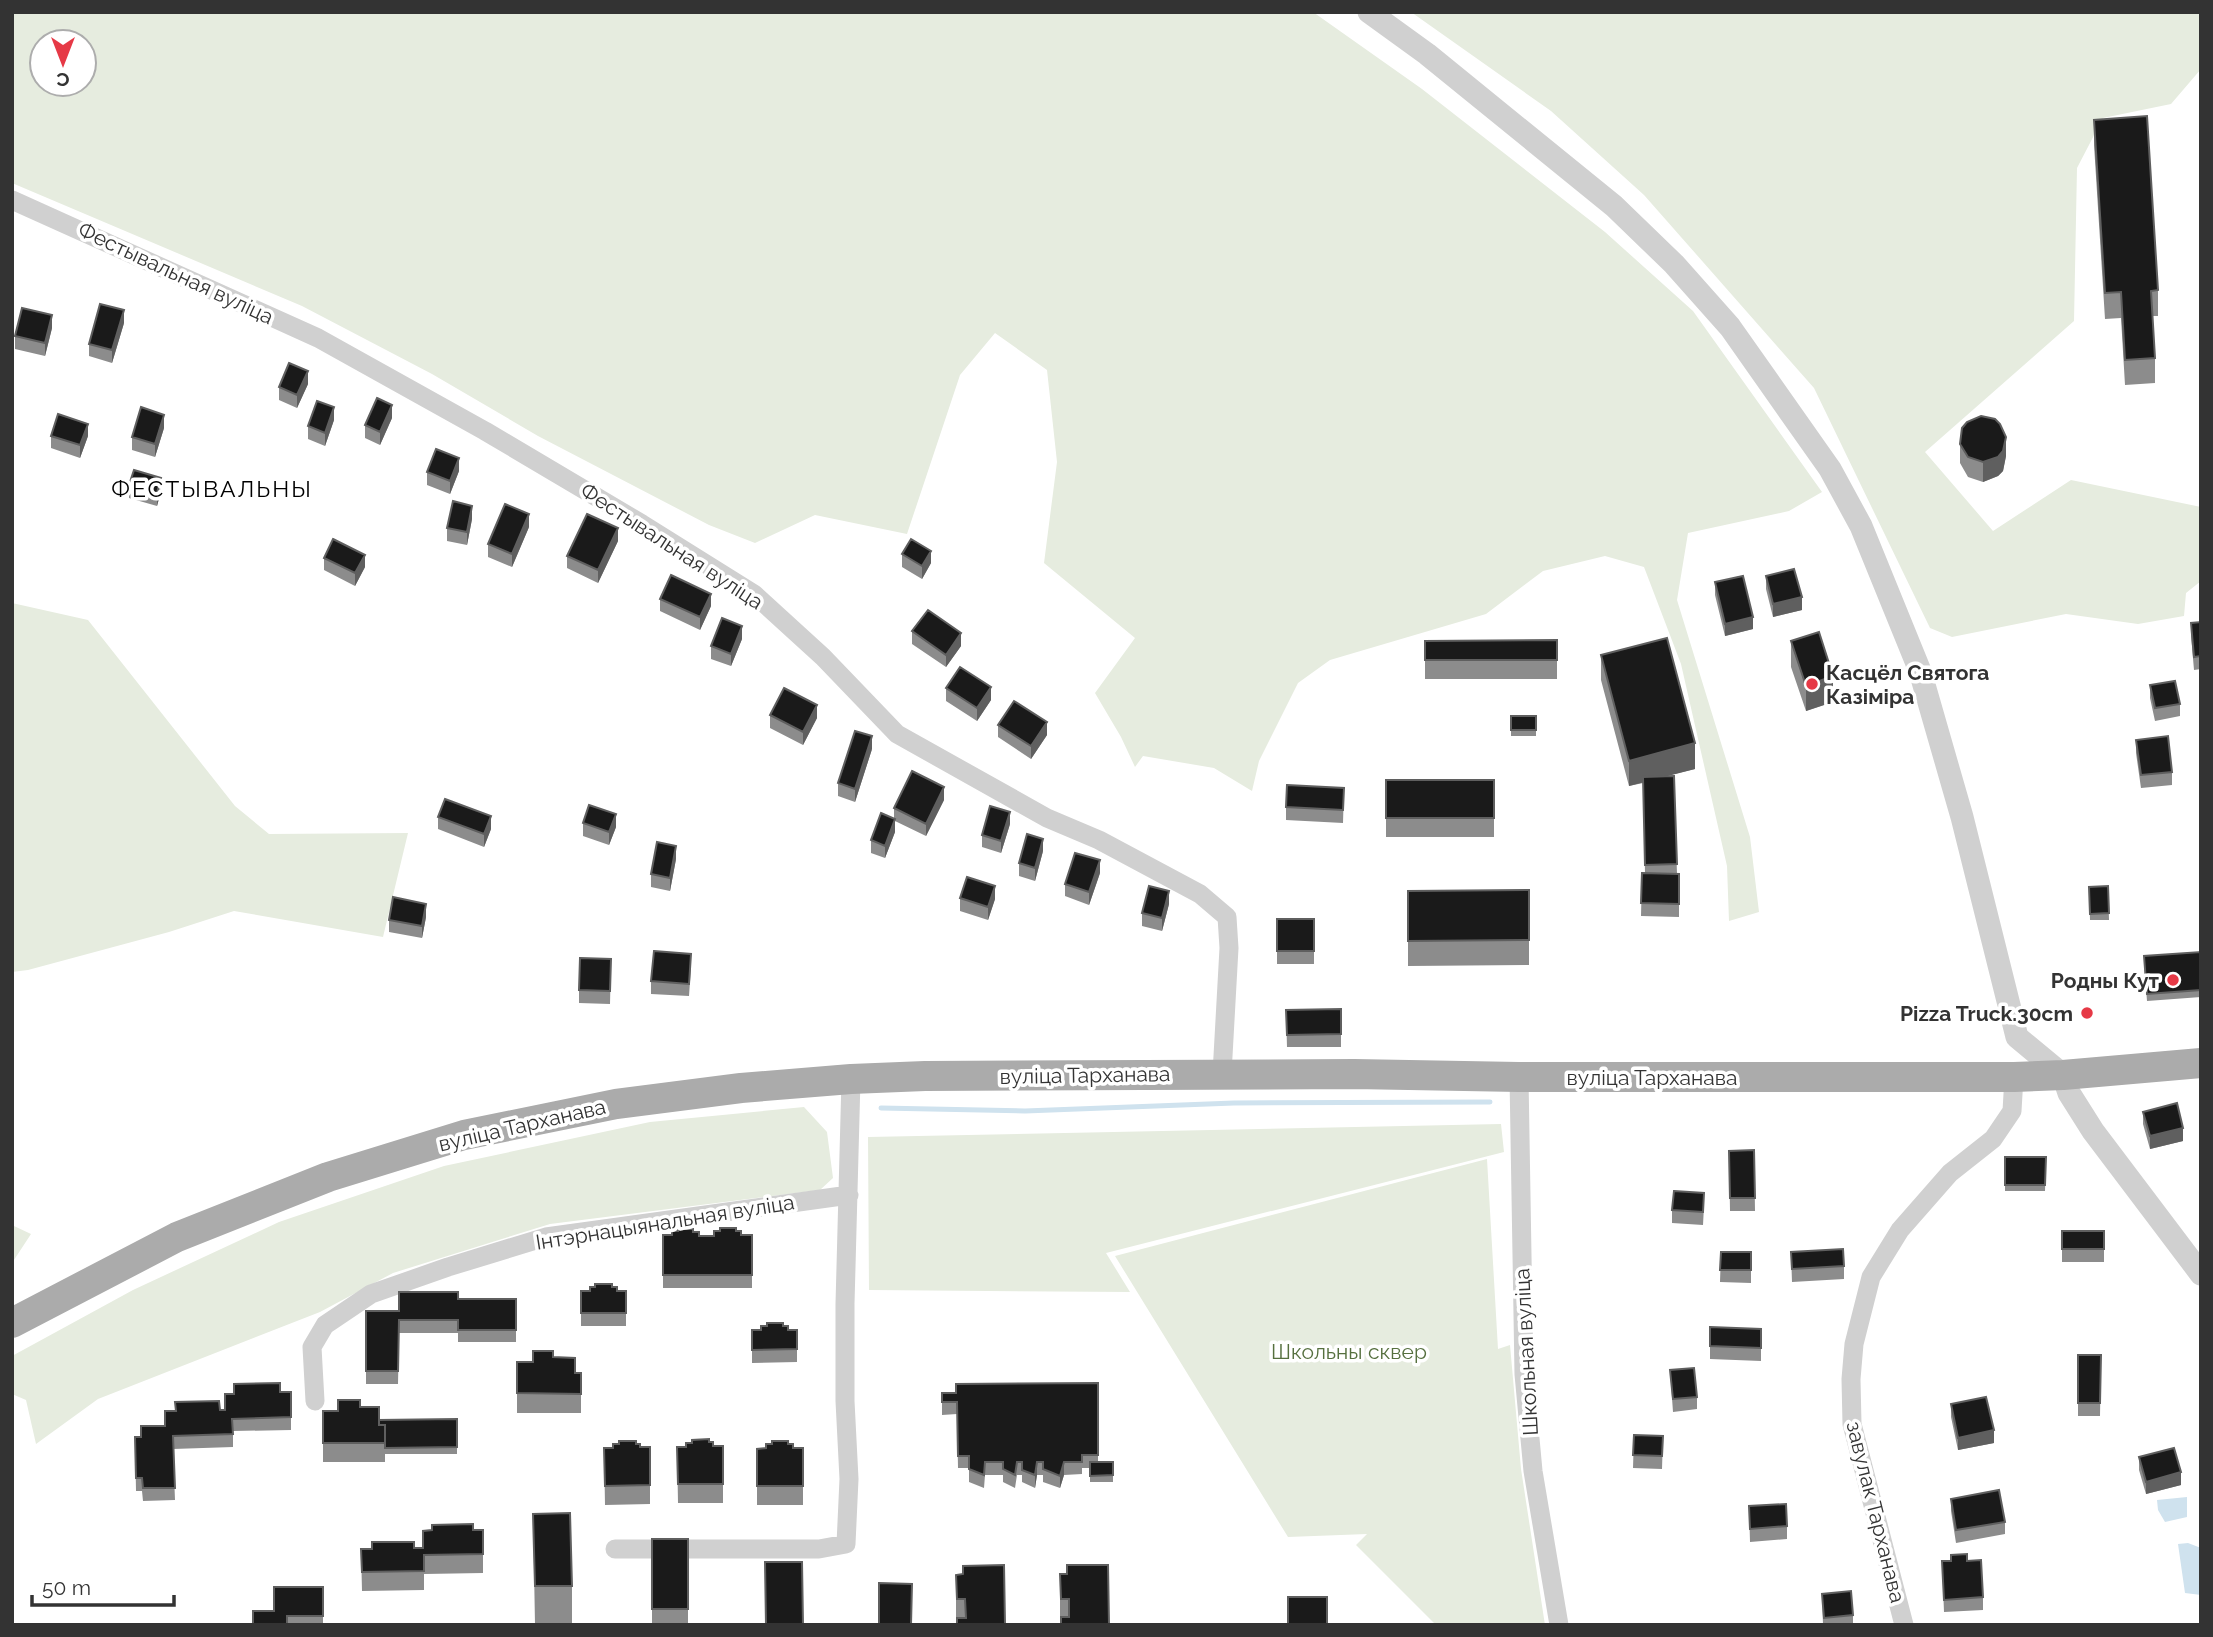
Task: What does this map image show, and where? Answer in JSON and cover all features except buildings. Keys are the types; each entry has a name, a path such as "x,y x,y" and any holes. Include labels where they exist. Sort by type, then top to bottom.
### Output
{"main road":[{"name":"вуліца Тарханава","path":"12,1323 177,1237 328,1177 464,1135 616,1104 741,1088 850,1079 1222,1074 2014,1077 2063,1076 2201,1063"}],"street":[{"path":"1369,12 1427,54 1614,206 1674,264 1730,327 1829,469 1861,526 1920,671 1962,817 2017,1037 2014,1077"},
{"name":"Фестывальная вуліца","path":"12,200 318,338 485,431 754,594 823,657 897,734 1047,818 1099,840 1200,894 1227,917 1229,948 1222,1074"},
{"path":"2017,1037 2063,1076 2069,1093 2094,1131 2201,1274"},
{"name":"Школьная вуліца","path":"1519,1077 1524,1374 1534,1471 1559,1625"},
{"name":"завулак Тарханава","path":"1904,1625 1852,1424 1851,1379 1854,1344 1871,1277 1900,1230 1950,1173 1993,1139 2012,1111 2014,1077"},
{"path":"615,1549 819,1549 846,1544 849,1479 845,1401 845,1304 850,1079"},
{"name":"Інтэрнацыянальная вуліца","path":"315,1401 312,1347 325,1325 371,1294 546,1237 849,1195"}],"green space":[{"path":"12,12 1313,12 1422,89 1605,232 1693,311 1822,492 1789,511 1688,533 1677,600 1750,837 1759,912 1729,921 1727,866 1681,664 1644,567 1605,556 1543,571 1486,614 1330,660 1298,683 1259,761 1252,791 1214,768 1143,756 1135,767 1095,693 1135,638 1044,563 1057,462 1047,370 995,333 960,375 907,534 815,515 755,543 709,525 538,436 432,374 302,306 12,183"},
{"path":"1411,12 2201,12 2201,69 2171,104 2103,118 2077,168 2074,321 1925,452 1993,531 2071,480 2201,507 2201,581 2186,593 2184,616 2138,624 2066,614 1952,637 1930,628 1814,388 1644,195 1551,111"},
{"path":"12,603 88,620 235,806 269,834 408,833 383,937 234,911 169,932 12,972"},
{"path":"804,1107 827,1132 833,1178 820,1190 550,1224 393,1273 320,1312 98,1399 36,1444 26,1400 12,1394 12,1356 133,1290 279,1222 444,1166 650,1122"},
{"path":"1501,1124 1504,1152 1106,1253 1130,1292 869,1290 868,1137"},
{"name":"Школьны сквер","path":"1487,1159 1498,1349 1510,1345 1521,1469 1545,1625 1436,1625 1356,1545 1367,1534 1288,1537 1115,1256"},
{"path":"12,1227 31,1234 12,1263"}],"water":[{"path":"2187,1497 2187,1517 2165,1522 2158,1510 2157,1500"},
{"path":"2188,1543 2201,1548 2201,1595 2185,1593 2178,1544"}],"waterway":[{"path":"881,1108 1025,1111 1234,1103 1490,1102"}],"place":[{"name":"Касцёл Святога Казіміра","path":"1812,684"},
{"name":"Родны Кут","path":"2173,980"},
{"name":"Pizza Truck.30cm","path":"2087,1013"}],"district":[{"name":"ФЕСТЫВАЛЬНЫ","path":"212,488"}]}
